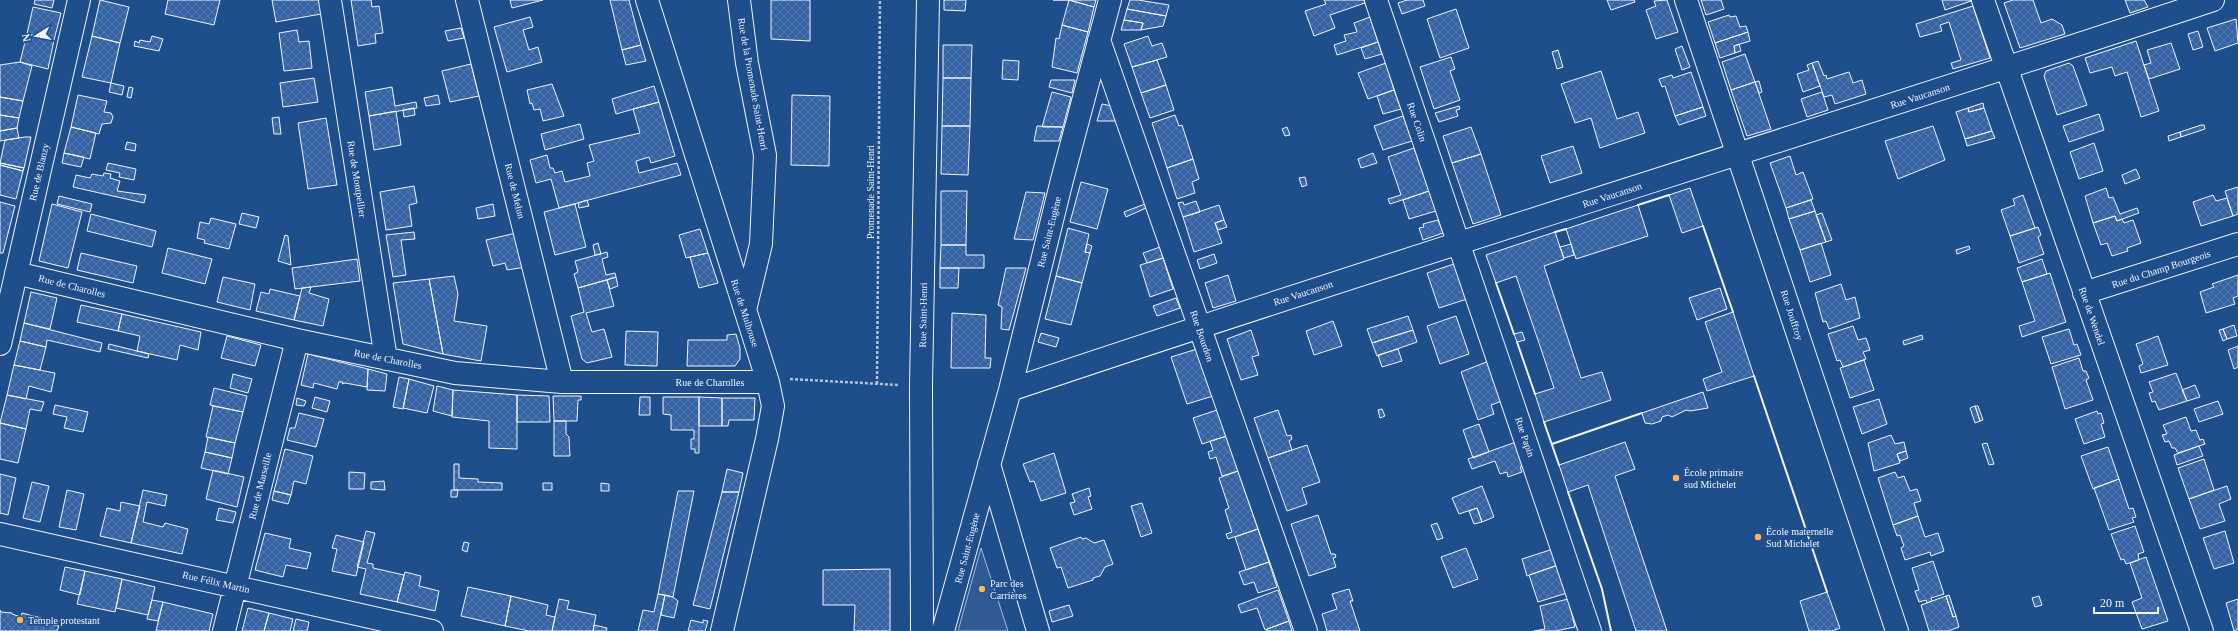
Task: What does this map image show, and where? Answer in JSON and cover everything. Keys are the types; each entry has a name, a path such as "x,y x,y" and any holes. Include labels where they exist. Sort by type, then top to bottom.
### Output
{"street":[{"name":"Rue de Blanzy","path":"0,344 79,0"},
{"name":"Rue de Montpellier","path":"330,0 386,359"},
{"name":"Rue de Melun","path":"467,0 562,382"},
{"name":"Rue de Mulhouse","path":"647,0 767,380 773,406 767,440 722,631"},
{"name":"Rue de la Promenade Saint-Henri","path":"739,0 747,63 765,155 761,244 744,311"},
{"name":"Rue Saint-Henri","path":"922,631 921,386 928,0"},
{"name":"Rue Saint-Eugène","path":"943,631 1010,390 1062,180 1110,0"},
{"name":"Rue Colin","path":"1376,0 1458,244"},
{"name":"Rue Jouffroy","path":"1686,0 1738,155 1890,629"},
{"name":"Rue de Wendel","path":"1983,0 2202,631"},
{"name":"Rue Vaucanson","path":"1010,390 1199,326 2006,69 2213,0"},
{"name":"Rue Bourdon","path":"1099,40 1306,631"},
{"name":"Rue Papin","path":"1458,244 1590,631"},
{"name":"Rue du Champ Bourgeois","path":"2084,293 2238,244"},
{"name":"Rue de Charolles","path":"16,273 297,340 455,372 562,382 767,380"},
{"name":"Rue de Marseille","path":"224,631 297,340"},
{"path":"989,464 1038,631"},
{"name":"Rue Félix Martin","path":"0,534 432,631"}],"path":[{"name":"Promenade Saint-Henri","path":"877,384 880,0"},
{"path":"767,380 921,386"}],"shaded area":[{"name":"Parc des Carrières","path":"981,548 1008,631 958,631"}],"building":[{"path":"35,0 54,0 52,8 34,4"},
{"path":"100,0 129,7 120,43 92,36"},
{"path":"168,0 220,0 214,25 165,14"},
{"path":"272,0 319,0 321,14 276,22"},
{"path":"351,0 371,0 372,7 379,6 383,33 375,34 376,43 358,46"},
{"path":"510,0 543,0 512,8"},
{"path":"610,0 629,0 641,45 622,50"},
{"path":"771,0 810,0 810,41 771,39"},
{"path":"944,0 966,0 965,11 944,10"},
{"path":"1069,0 1096,0 1094,7"},
{"path":"1069,0 1094,7 1088,32 1062,25"},
{"path":"1130,0 1169,5 1166,16 1127,9"},
{"path":"1324,0 1364,0 1365,3 1330,15 1335,28 1314,36 1305,11 1326,4"},
{"path":"1407,0 1423,0 1425,6 1402,14 1398,3"},
{"path":"1607,0 1634,0 1635,2 1611,10"},
{"path":"1667,0 1678,32 1656,39 1646,10 1656,6 1654,1"},
{"path":"1701,0 1721,0 1724,9 1706,15"},
{"path":"1942,0 1970,0 1971,1 1945,10"},
{"path":"2013,0 2033,0 2041,23 2052,19 2062,25 2065,34 2020,48 2004,3"},
{"path":"2125,0 2144,0 2148,7 2130,13"},
{"path":"1973,6 1990,58 1953,69 1951,63 1961,60 1949,22 1940,25 1942,31 1920,37 1916,24"},
{"path":"33,7 61,13 54,40 27,34"},
{"path":"1127,9 1166,16 1163,26 1141,30 1143,23 1124,20"},
{"path":"1456,9 1469,48 1440,58 1427,19"},
{"path":"1729,15 1730,17 1736,16 1740,27 1746,26 1748,32 1715,43 1708,22"},
{"path":"530,17 533,27 523,30 529,50 538,47 542,62 507,72 494,27"},
{"path":"1370,17 1378,42 1337,55 1334,45 1346,41 1344,35 1357,32 1354,23"},
{"path":"2236,19 2238,43 2215,51 2207,28"},
{"path":"1124,20 1143,23 1141,30 1121,30"},
{"path":"1062,25 1088,32 1077,73 1052,67 1056,38 1059,39"},
{"path":"461,28 464,38 448,41 445,31"},
{"path":"297,30 299,42 309,41 312,68 284,71 279,33"},
{"path":"2198,31 2203,47 2193,50 2188,34"},
{"path":"1748,32 1750,41 1734,46 1735,53 1720,58 1715,43"},
{"path":"27,34 54,40 48,69 20,62"},
{"path":"92,36 120,43 111,83 82,77"},
{"path":"152,36 163,39 159,51 134,46 135,41 139,43 140,40 150,42"},
{"path":"1148,36 1152,46 1162,43 1167,57 1132,67 1124,44"},
{"path":"2136,41 2159,111 2141,117 2127,72 2115,76 2112,67 2090,73 2085,58"},
{"path":"1378,42 1382,54 1365,59 1361,48"},
{"path":"2171,43 2180,69 2149,79 2144,65 2151,63 2147,50"},
{"path":"1739,44 1741,51 1735,53 1734,46"},
{"path":"641,45 646,61 626,65 622,50"},
{"path":"943,45 972,45 971,78 943,78"},
{"path":"1682,46 1690,67 1682,70 1675,49"},
{"path":"1558,50 1563,67 1557,69 1552,52"},
{"path":"1745,54 1755,82 1731,90 1722,62"},
{"path":"1451,57 1455,69 1450,71 1460,100 1434,109 1420,67"},
{"path":"1003,60 1019,61 1018,80 1002,79"},
{"path":"1157,60 1166,85 1141,93 1132,67"},
{"path":"1818,61 1824,76 1826,75 1827,79 1849,72 1853,83 1862,80 1866,94 1835,104 1832,95 1824,97 1812,63"},
{"path":"20,62 32,66 23,101 0,97 0,65"},
{"path":"1386,63 1394,90 1368,99 1358,73"},
{"path":"1812,63 1820,86 1803,92 1797,74 1809,70 1807,65"},
{"path":"2069,63 2073,66 2087,105 2057,115 2044,76 2046,71"},
{"path":"471,64 479,96 450,102 442,71"},
{"path":"1601,71 1617,119 1638,112 1645,133 1600,148 1591,118 1575,123 1561,84"},
{"path":"1691,72 1703,107 1675,116 1665,86 1662,87 1659,79 1672,75 1673,78"},
{"path":"314,78 318,102 283,107 280,83"},
{"path":"943,78 971,78 970,126 942,126"},
{"path":"1051,80 1075,80 1072,93 1049,87"},
{"path":"1759,81 1762,92 1759,93 1755,82"},
{"path":"1755,82 1771,129 1747,136 1731,90"},
{"path":"111,83 124,86 122,95 109,92"},
{"path":"552,84 564,116 543,121 540,109 534,110 532,103 530,104 527,90"},
{"path":"1166,85 1174,110 1150,118 1141,93"},
{"path":"654,86 659,102 616,114 612,99"},
{"path":"129,87 133,88 131,98 127,97"},
{"path":"392,87 395,106 416,102 417,108 369,116 365,92"},
{"path":"1394,90 1401,109 1383,114 1377,96"},
{"path":"1052,92 1071,97 1063,127 1042,127"},
{"path":"1822,92 1828,110 1807,117 1801,99"},
{"path":"78,95 107,101 104,112 111,113 113,117 111,123 102,124 99,134 71,127"},
{"path":"438,95 440,104 426,106 424,98"},
{"path":"792,95 830,96 829,166 791,165"},
{"path":"0,97 23,101 19,118 0,115"},
{"path":"659,102 675,156 651,163 649,157 636,161 639,173 677,163 681,175 559,208 551,179 536,183 530,160 547,155 550,168 553,168 555,173 562,171 565,182 590,176 587,163 594,161 589,145 640,133 633,109"},
{"path":"1983,103 1984,108 1969,112 1968,108"},
{"path":"1102,104 1112,106 1117,121 1097,121"},
{"path":"1459,106 1460,109 1456,110 1458,116 1439,122 1435,113"},
{"path":"1703,107 1706,116 1679,125 1675,116"},
{"path":"414,108 415,115 404,117 403,110"},
{"path":"1968,108 1969,112 1984,108 1992,131 1965,139 1956,112"},
{"path":"396,111 401,145 374,150 369,116"},
{"path":"2099,114 2104,130 2069,142 2063,126"},
{"path":"0,115 19,118 17,128 0,131"},
{"path":"1175,115 1179,126 1182,125 1193,159 1167,168 1152,123"},
{"path":"1403,116 1412,141 1383,150 1374,126"},
{"path":"279,117 281,134 274,134 272,118"},
{"path":"326,118 337,185 308,189 298,123"},
{"path":"580,124 584,139 545,150 541,134"},
{"path":"2204,125 2205,129 2181,137 2180,132"},
{"path":"942,126 970,126 968,175 941,174"},
{"path":"1037,126 1063,127 1059,141 1034,141"},
{"path":"1933,126 1945,160 1898,179 1885,141"},
{"path":"71,127 96,133 90,159 64,153"},
{"path":"1287,127 1290,135 1285,136 1282,129"},
{"path":"1471,127 1481,154 1452,163 1443,136"},
{"path":"17,128 19,138 0,141 0,131"},
{"path":"1992,131 1995,138 1967,146 1965,139"},
{"path":"2180,132 2181,137 2169,141 2168,136"},
{"path":"31,137 24,168 0,163 5,140"},
{"path":"127,142 136,144 135,151 125,149"},
{"path":"2094,143 2103,171 2079,179 2070,152"},
{"path":"1573,146 1582,173 1550,183 1541,156"},
{"path":"1414,148 1429,191 1390,204 1388,199 1401,195 1388,157"},
{"path":"64,153 84,157 81,167 62,163"},
{"path":"1373,153 1377,163 1361,168 1358,159"},
{"path":"1481,154 1501,215 1473,224 1452,163"},
{"path":"1790,156 1796,175 1803,172 1813,199 1786,208 1770,163"},
{"path":"1193,159 1199,179 1192,182 1195,193 1177,199 1167,168"},
{"path":"0,163 24,168 23,171 0,165"},
{"path":"108,163 136,169 134,180 119,177 120,173 106,170"},
{"path":"0,165 23,171 16,199 0,195"},
{"path":"2136,169 2140,178 2125,184 2122,175"},
{"path":"104,173 111,174 110,178 120,181 117,191 146,195 144,203 73,187 76,175 90,178 92,174 103,176"},
{"path":"1305,177 1307,185 1302,187 1299,178"},
{"path":"1081,182 1108,189 1097,229 1070,222"},
{"path":"414,186 417,203 409,205 412,226 386,230 380,192"},
{"path":"2238,187 2238,214 2233,216 2225,191"},
{"path":"1690,188 1703,226 1682,233 1669,195"},
{"path":"2106,188 2109,198 2113,197 2120,214 2137,208 2139,213 2117,221 2115,216 2093,223 2085,196"},
{"path":"941,191 967,191 966,245 941,245"},
{"path":"1429,191 1436,211 1409,219 1403,200"},
{"path":"1026,192 1045,193 1033,240 1014,239"},
{"path":"2023,195 2035,228 2010,236 2001,210 2015,205 2013,199"},
{"path":"2213,195 2216,201 2227,198 2233,216 2201,226 2193,202"},
{"path":"59,196 92,204 90,212 57,204"},
{"path":"587,200 589,206 579,208 578,203"},
{"path":"1811,200 1815,211 1789,219 1786,208"},
{"path":"1196,201 1200,212 1183,217 1178,203 1183,202 1184,205"},
{"path":"0,202 15,206 3,253 0,253"},
{"path":"52,204 82,212 68,268 39,261"},
{"path":"493,204 495,216 478,219 476,208"},
{"path":"575,204 586,247 555,255 544,212"},
{"path":"1145,204 1146,208 1126,217 1124,212"},
{"path":"1219,205 1224,220 1215,223 1222,243 1194,252 1183,217"},
{"path":"1638,205 1648,236 1576,259 1566,229"},
{"path":"1815,211 1826,242 1800,250 1789,219"},
{"path":"242,213 259,217 256,228 239,224"},
{"path":"1822,213 1832,240 1826,242 1816,215"},
{"path":"91,214 156,231 152,247 87,231"},
{"path":"2115,216 2117,221 2122,219 2124,223 2133,220 2141,243 2127,248 2128,251 2112,256 2107,243 2101,245 2093,223"},
{"path":"211,218 236,224 229,249 204,243 205,240 197,238 200,222 209,224"},
{"path":"1224,220 1227,227 1218,230 1215,223"},
{"path":"1438,220 1443,233 1423,240 1419,228 1424,227 1423,224"},
{"path":"2038,227 2041,235 2038,237 2044,254 2019,263 2010,236"},
{"path":"1068,228 1089,234 1085,252 1090,253 1082,283 1056,276"},
{"path":"700,229 708,253 686,258 679,235"},
{"path":"414,232 415,239 401,240 406,275 393,277 386,235"},
{"path":"1555,232 1564,259 1544,266 1581,378 1602,372 1611,400 1544,422 1535,394 1554,388 1516,276 1496,283 1486,255"},
{"path":"516,233 526,267 507,270 505,263 493,266 486,240"},
{"path":"285,235 288,236 291,265 278,261"},
{"path":"598,243 601,254 595,255 593,245"},
{"path":"1821,243 1831,275 1810,282 1800,250"},
{"path":"1087,244 1092,246 1090,253 1085,252"},
{"path":"1571,244 1574,255 1564,258 1560,247"},
{"path":"941,245 966,245 966,255 984,255 984,268 940,268"},
{"path":"1969,246 1970,249 1957,254 1956,250"},
{"path":"1160,247 1163,258 1147,263 1143,253"},
{"path":"168,248 212,259 205,284 162,273"},
{"path":"607,252 608,257 602,259 606,275 615,273 616,277 578,288 574,274 578,272 575,261"},
{"path":"81,253 137,266 133,283 77,270"},
{"path":"708,253 718,283 699,288 690,257"},
{"path":"1214,254 1217,263 1200,269 1197,260"},
{"path":"1163,258 1173,289 1150,297 1140,265"},
{"path":"357,259 360,281 295,289 292,268"},
{"path":"2042,259 2047,274 2022,282 2017,268"},
{"path":"1454,264 1467,299 1439,308 1427,273"},
{"path":"940,268 959,268 958,288 940,288"},
{"path":"1006,268 1026,268 1009,330 1001,329 1002,307 998,305"},
{"path":"2050,273 2066,322 2022,337 2019,326 2035,321 2022,282"},
{"path":"1228,275 1236,301 1213,308 1205,283"},
{"path":"2238,275 2238,296 2233,298 2235,304 2206,313 2200,292 2214,287 2212,284"},
{"path":"454,276 458,294 454,321 487,326 481,361 443,354 429,279"},
{"path":"1056,276 1082,283 1071,325 1045,319"},
{"path":"223,277 255,284 250,310 217,302"},
{"path":"616,277 618,286 610,289 607,280"},
{"path":"429,279 443,354 403,344 393,283"},
{"path":"607,280 614,306 586,313 592,332 604,329 612,357 587,363 582,359 571,316 584,312 578,288"},
{"path":"1841,284 1846,300 1855,297 1860,318 1829,329 1826,321 1823,322 1815,293"},
{"path":"311,287 309,293 329,299 323,326 294,320 302,288"},
{"path":"1720,288 1727,309 1697,320 1689,298"},
{"path":"270,289 300,296 294,320 256,311 261,292 269,294"},
{"path":"31,292 57,298 50,329 24,323"},
{"path":"1176,298 1180,308 1157,316 1153,306"},
{"path":"81,305 122,314 118,331 77,322"},
{"path":"1733,312 1754,376 1707,391 1703,379 1722,372 1705,322"},
{"path":"952,313 986,315 985,358 991,358 990,368 951,368"},
{"path":"122,314 201,332 198,350 180,345 177,360 137,351 140,336 118,331"},
{"path":"1408,316 1413,330 1372,343 1367,329"},
{"path":"1456,316 1469,354 1440,364 1427,326"},
{"path":"1333,321 1342,346 1314,355 1306,331"},
{"path":"24,323 102,343 100,352 47,340 46,347 20,341"},
{"path":"2234,325 2237,336 2227,339 2223,329"},
{"path":"1853,326 1858,340 1866,338 1870,350 1863,352 1866,359 1843,367 1840,360 1837,361 1828,334"},
{"path":"2069,329 2074,345 2077,344 2081,355 2051,364 2042,337"},
{"path":"2223,329 2227,339 2223,341 2219,330"},
{"path":"1251,330 1259,355 1252,357 1258,375 1241,380 1227,339"},
{"path":"1413,330 1417,342 1377,356 1372,343"},
{"path":"626,331 658,332 657,366 625,365"},
{"path":"1522,332 1525,340 1517,342 1514,334"},
{"path":"1041,333 1059,338 1056,347 1038,342"},
{"path":"736,334 740,348 740,359 735,366 687,366 688,340 727,340 727,335"},
{"path":"1922,335 1923,339 1904,345 1903,341"},
{"path":"227,336 261,345 255,366 221,358"},
{"path":"2158,336 2168,365 2141,373 2139,366 2143,364 2136,344"},
{"path":"20,341 46,347 40,370 14,365"},
{"path":"109,344 149,354 148,358 108,349"},
{"path":"2238,346 2238,367 2234,369 2228,350"},
{"path":"1197,349 1213,396 1187,404 1171,357"},
{"path":"1398,349 1402,361 1382,367 1378,355"},
{"path":"308,354 368,369 367,387 345,383 342,384 343,382 339,382 337,389 314,383 313,388 301,385"},
{"path":"2079,358 2083,371 2086,371 2089,378 2086,380 2093,400 2065,409 2052,367"},
{"path":"1864,360 1874,390 1850,398 1840,368"},
{"path":"1489,361 1502,401 1491,405 1494,414 1478,420 1461,372"},
{"path":"14,365 55,373 51,392 29,386 26,399 7,395"},
{"path":"368,369 387,374 385,391 367,390"},
{"path":"2176,373 2187,401 2159,410 2155,401 2152,402 2149,393 2153,392 2149,382"},
{"path":"233,374 252,379 248,393 230,388"},
{"path":"399,377 409,379 403,409 393,407"},
{"path":"409,379 434,386 427,413 403,408"},
{"path":"2195,385 2200,397 2187,401 2182,390"},
{"path":"437,386 453,390 452,416 433,411"},
{"path":"214,388 247,396 243,412 210,405"},
{"path":"453,390 517,395 517,449 489,448 489,421 452,417"},
{"path":"1703,392 1708,408 1690,411 1686,410 1672,417 1668,415 1662,417 1661,421 1652,424 1645,423 1642,413"},
{"path":"7,395 44,402 41,411 30,409 26,429 0,423"},
{"path":"517,395 549,396 550,422 517,422"},
{"path":"553,396 581,396 581,400 578,400 577,421 554,421"},
{"path":"315,397 330,401 327,412 312,408"},
{"path":"640,397 650,397 650,415 639,415"},
{"path":"663,397 699,397 699,453 695,453 695,449 691,449 691,439 694,439 694,430 671,430 671,415 663,414"},
{"path":"699,397 722,398 722,426 699,426"},
{"path":"297,398 306,401 304,406 296,405"},
{"path":"722,398 755,398 754,420 729,420 728,426 722,426"},
{"path":"1879,399 1887,424 1862,434 1853,407"},
{"path":"2218,401 2223,414 2199,422 2194,409"},
{"path":"55,405 88,412 83,432 64,428 67,417 53,414"},
{"path":"213,406 243,412 235,443 206,437"},
{"path":"1975,406 1980,421 1975,423 1970,408"},
{"path":"1975,406 1978,406 1983,420 1980,421"},
{"path":"1382,409 1385,416 1380,418 1378,410"},
{"path":"1217,410 1227,436 1202,444 1193,418"},
{"path":"1278,410 1287,436 1291,435 1292,439 1289,441 1292,450 1268,458 1254,418"},
{"path":"2097,411 2098,414 2101,413 2104,423 2101,424 2105,437 2084,444 2075,419"},
{"path":"299,413 324,419 316,447 287,440 290,428 295,428"},
{"path":"2186,417 2191,431 2196,430 2200,440 2203,439 2205,444 2178,453 2175,448 2172,448 2169,441 2165,442 2162,435 2167,434 2163,425"},
{"path":"554,421 566,421 566,434 569,437 570,456 554,456"},
{"path":"0,423 26,429 18,463 0,459"},
{"path":"1479,424 1489,452 1473,458 1463,430"},
{"path":"1891,435 1895,444 1904,442 1906,451 1897,454 1900,463 1874,471 1868,443"},
{"path":"1227,436 1238,471 1222,476 1216,457 1210,459 1208,452 1213,450 1210,441"},
{"path":"208,437 235,443 232,458 205,452"},
{"path":"1516,442 1525,466 1520,467 1522,472 1508,477 1507,472 1500,474 1495,461 1472,469 1468,459"},
{"path":"1625,442 1635,469 1615,476 1667,631 1636,631 1588,485 1568,492 1559,465"},
{"path":"1987,443 1994,464 1989,465 1982,444"},
{"path":"1307,445 1320,482 1302,488 1307,504 1287,511 1268,458"},
{"path":"2199,446 2203,456 2177,465 2174,455"},
{"path":"2108,447 2119,479 2093,489 2081,456"},
{"path":"285,449 313,456 306,484 294,481 291,495 274,491"},
{"path":"1906,451 1908,458 1900,461 1897,454"},
{"path":"205,452 232,458 228,474 201,468"},
{"path":"1054,453 1066,493 1041,501 1034,481 1030,482 1023,464"},
{"path":"2204,459 2214,490 2189,499 2178,468"},
{"path":"454,464 459,464 459,478 478,479 478,482 502,483 502,490 454,490"},
{"path":"727,469 743,473 739,492 722,492"},
{"path":"213,470 244,477 237,507 206,499"},
{"path":"1238,471 1258,529 1228,539 1226,534 1232,532 1225,510 1229,508 1219,478"},
{"path":"349,472 365,473 364,489 349,489"},
{"path":"1895,472 1898,478 1904,476 1910,491 1917,489 1921,501 1914,503 1918,516 1893,525 1878,478"},
{"path":"0,474 16,478 8,515 0,513"},
{"path":"2119,479 2129,509 2133,508 2136,517 2132,518 2134,522 2109,530 2094,488"},
{"path":"384,481 385,490 371,489 371,482"},
{"path":"32,482 49,486 40,522 23,518"},
{"path":"543,483 552,483 552,490 543,490"},
{"path":"601,483 609,484 609,491 601,491"},
{"path":"1482,486 1494,517 1482,522 1477,508 1459,514 1452,498"},
{"path":"2227,486 2231,499 2219,504 2225,521 2200,529 2189,499"},
{"path":"1089,488 1091,496 1088,497 1092,509 1074,515 1070,503 1075,502 1072,494"},
{"path":"67,490 84,494 76,530 59,527"},
{"path":"143,490 167,495 165,506 147,502 143,522 163,527 165,523 188,529 182,554 131,543"},
{"path":"451,490 458,490 457,497 451,497"},
{"path":"274,491 291,495 288,504 272,500"},
{"path":"678,491 694,491 673,597 658,594"},
{"path":"722,492 739,492 710,609 693,605"},
{"path":"121,502 140,506 131,543 100,536 107,508 120,511"},
{"path":"1142,503 1152,533 1141,537 1131,506"},
{"path":"219,508 236,512 233,523 216,520"},
{"path":"1477,508 1482,522 1474,524 1469,511"},
{"path":"1318,515 1331,554 1335,554 1336,557 1333,558 1336,567 1309,576 1291,524"},
{"path":"1918,516 1925,537 1938,533 1944,551 1931,556 1930,552 1905,560 1901,548 1904,546 1900,535 1897,536 1893,525"},
{"path":"1437,523 1443,538 1437,540 1431,525"},
{"path":"2135,526 2144,552 2138,554 2139,560 2126,564 2124,559 2121,560 2111,534"},
{"path":"1258,529 1269,562 1246,570 1235,537"},
{"path":"366,531 375,533 367,563 373,564 373,568 404,575 397,602 360,594 366,569 357,567"},
{"path":"2225,531 2234,563 2214,569 2203,538"},
{"path":"265,533 291,539 289,548 311,553 307,569 286,565 283,577 255,570"},
{"path":"336,535 364,542 356,576 332,571 337,549 332,548"},
{"path":"1081,537 1082,539 1086,538 1094,543 1104,540 1113,564 1105,567 1100,576 1093,578 1093,580 1068,588 1061,567 1057,568 1050,548"},
{"path":"464,542 469,543 467,552 462,550"},
{"path":"1466,548 1478,579 1453,588 1441,557"},
{"path":"1553,549 1558,565 1527,576 1522,559"},
{"path":"2146,557 2168,621 2142,629 2132,602 2142,598 2130,563"},
{"path":"1933,561 1944,594 1931,598 1932,601 1927,603 1926,600 1919,602 1915,591 1919,590 1912,568"},
{"path":"1269,562 1277,587 1258,593 1254,582 1244,585 1239,572"},
{"path":"1558,565 1567,593 1538,602 1529,575"},
{"path":"65,567 85,571 80,595 60,590"},
{"path":"890,569 890,631 854,631 855,605 823,605 823,570"},
{"path":"85,571 122,579 115,612 77,604"},
{"path":"405,572 421,576 419,586 439,591 435,611 397,602"},
{"path":"122,579 155,587 148,615 116,608"},
{"path":"468,587 511,596 505,626 461,616"},
{"path":"1349,589 1353,601 1350,601 1360,631 1327,631 1322,614 1337,609 1332,594"},
{"path":"1278,590 1289,621 1265,630 1257,608 1241,613 1238,605"},
{"path":"1827,592 1840,628 1832,631 1809,631 1800,601"},
{"path":"658,594 665,595 657,631 638,631 643,610 654,612"},
{"path":"665,595 673,597 678,601 674,618 661,615"},
{"path":"1949,595 1956,616 1953,617 1946,596"},
{"path":"511,596 548,605 546,615 555,617 552,631 529,631 505,626"},
{"path":"1946,596 1953,617 1956,616 1959,627 1948,631 1929,631 1921,605"},
{"path":"2039,596 2042,605 2035,607 2032,598"},
{"path":"559,599 569,601 567,609 596,615 593,631 552,631"},
{"path":"1568,599 1575,627 1555,631 1534,631 1545,629 1540,606"},
{"path":"2238,599 2238,629 2234,631 2226,603"},
{"path":"152,600 163,602 158,621 147,619"},
{"path":"163,602 213,614 209,631 156,631"},
{"path":"1069,605 1073,616 1052,622 1049,611"},
{"path":"248,608 269,613 264,631 242,631"},
{"name":"Temple protestant","path":"0,610 1,612 12,613 21,617 22,613 41,618 40,622 59,626 57,631 0,631"},
{"path":"269,613 293,619 290,631 264,631"},
{"path":"296,619 309,622 307,631 293,631"},
{"path":"691,620 703,623 703,620 708,621 705,631 688,631"},
{"path":"1289,621 1292,631 1267,631 1267,629"},
{"path":"594,625 607,628 606,631 593,631"}],"wall":[{"path":"1638,205 1669,195"},
{"path":"1703,226 1733,312"},
{"path":"1555,232 1566,229"},
{"path":"1496,283 1514,334"},
{"path":"1517,342 1535,394"},
{"path":"1754,376 1827,592"},
{"path":"1552,444 1642,413"},
{"path":"1544,422 1559,465"},
{"path":"1568,492 1602,589 1611,631"}],"place":[{"name":"École primaire sud Michelet","path":"1676,478"},
{"name":"École maternelle Sud Michelet","path":"1758,537"},
{"name":"Parc des Carrières","path":"982,589"},
{"name":"Temple protestant","path":"20,620"}]}
